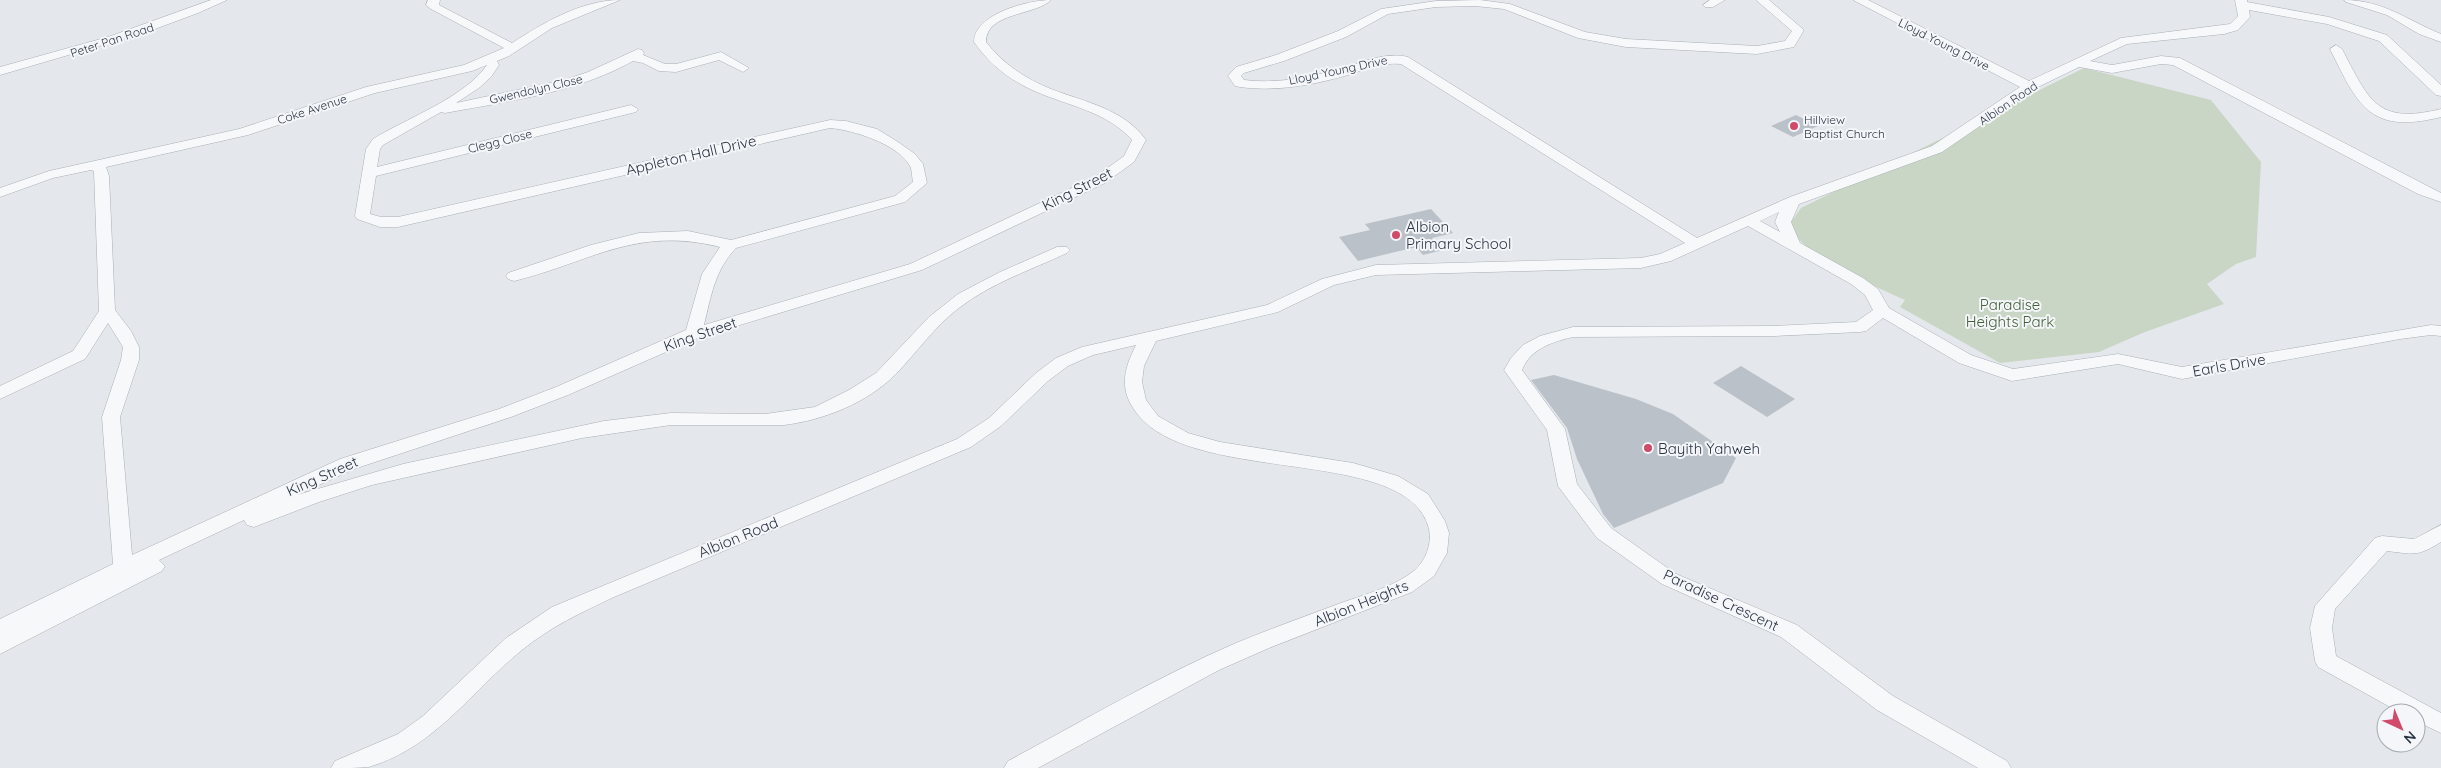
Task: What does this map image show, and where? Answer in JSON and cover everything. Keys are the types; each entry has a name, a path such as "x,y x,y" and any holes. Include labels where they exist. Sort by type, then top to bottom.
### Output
{"street":[{"name":"Peter Pan Road","path":"0,71 94,47 143,31 221,0"},
{"path":"434,0 432,4 435,7 512,48"},
{"name":"Coke Avenue","path":"0,193 49,175 243,132 347,97 468,68 490,60 512,48 548,24 614,0"},
{"name":"King Street","path":"0,629 123,568 347,464 505,413 562,391 694,334 916,267 1100,180 1125,164 1137,151 1139,140 1131,128 1107,115 1033,86 1009,72 980,42 980,35 991,21 1045,0"},
{"name":"Lloyd Young Drive","path":"1696,244 1404,60 1393,58 1341,72 1264,86 1240,83 1234,76 1240,70 1280,58 1342,34 1385,11 1436,4 1475,3 1506,6 1582,35 1626,43 1757,50 1790,44 1798,30 1762,0"},
{"name":"Lloyd Young Drive","path":"1859,0 1996,72 2029,86"},
{"path":"2350,0 2391,13 2423,31 2441,38"},
{"path":"2242,2 2329,22 2383,38 2441,92"},
{"name":"Albion Road","path":"343,768 406,741 431,723 514,644 559,613 607,591 964,443 995,422 1042,377 1062,362 1088,351 1272,309 1328,282 1367,272 1641,263 1665,258 1795,200 1937,149 2029,86 2105,49 2126,41 2194,36 2234,27 2244,17 2242,2"},
{"path":"2336,49 2360,95 2376,109 2392,116 2408,119 2427,118 2441,113"},
{"name":"Gwendolyn Close","path":"430,112 534,92 587,77 635,55 663,68 676,68 721,56 743,68"},
{"name":"Appleton Hall Drive","path":"490,60 493,65 491,70 474,86 378,142 373,149 362,216 380,222 398,222 830,124 846,125 872,132 910,157 918,168 920,182 900,199 731,245"},
{"path":"2079,63 2112,69 2162,60 2176,61 2423,191 2441,198"},
{"name":"Clegg Close","path":"370,173 631,109"},
{"path":"0,392 79,355 107,311 102,176 100,170 92,165"},
{"path":"1793,244 1783,222 1786,212 1795,200"},
{"path":"1754,217 1793,244 1872,292 1882,311"},
{"path":"514,276 622,240 684,235 731,245"},
{"path":"694,334 710,268 719,255 731,245"},
{"path":"0,645 149,569 264,516 314,496 354,484 570,434 671,419 790,419 821,411 886,374 935,320 954,304 988,284 1062,250"},
{"path":"107,311 123,331 131,347 130,360 111,417 123,568"},
{"name":"Earls Drive","path":"1882,311 1965,359 2012,375 2118,359 2182,373 2400,334 2431,330 2441,331"},
{"name":"Paradise Crescent","path":"1882,311 1860,327 1774,331 1573,332 1543,340 1516,361 1513,370 1556,429 1568,486 1604,533 1669,579 1789,631 1884,703 1999,768"},
{"name":"Albion Heights","path":"1016,768 1211,664 1296,628 1408,586 1425,573 1435,560 1440,544 1439,527 1433,514 1421,499 1402,485 1371,474 1334,466 1216,449 1187,440 1161,428 1143,412 1134,393 1133,373 1148,337"},
{"path":"2441,532 2417,547 2382,543 2324,606 2321,628 2326,661 2441,724"}],"green space":[{"name":"Paradise Heights Park","path":"2084,68 2211,100 2261,162 2256,257 2236,264 2207,284 2224,304 2145,332 2099,352 2000,363 1900,307 1905,300 1863,281 1817,254 1805,246 1793,230 1791,222 1801,208"}],"building":[{"name":"Hillview Baptist Church","path":"1796,115 1818,126 1793,137 1771,126"},
{"name":"Albion Primary School","path":"1431,209 1453,233 1432,238 1443,250 1423,255 1416,247 1358,261 1339,237 1370,230 1365,224"},
{"path":"1741,366 1795,399 1767,417 1713,383"},
{"name":"Bayith Yahweh","path":"1554,375 1636,399 1673,414 1736,458 1723,483 1614,528 1603,514 1577,459 1567,428 1531,380"}],"place":[{"name":"Hillview Baptist Church","path":"1794,126"},
{"name":"Albion Primary School","path":"1396,235"},
{"name":"Bayith Yahweh","path":"1648,448"}]}
